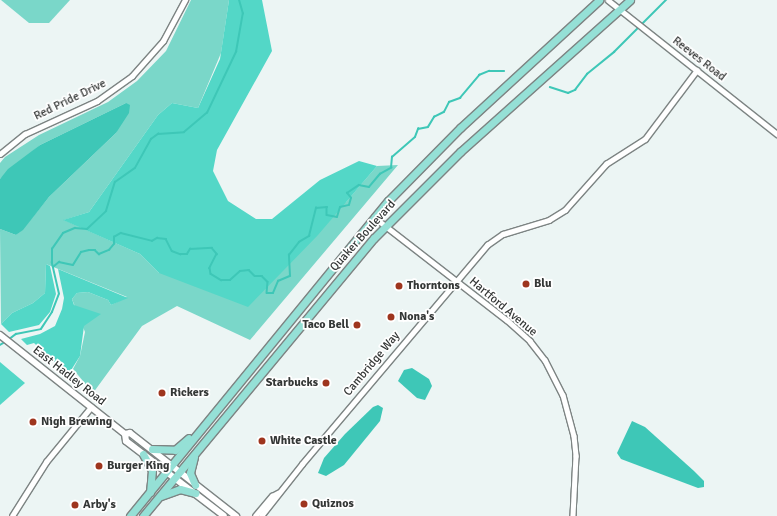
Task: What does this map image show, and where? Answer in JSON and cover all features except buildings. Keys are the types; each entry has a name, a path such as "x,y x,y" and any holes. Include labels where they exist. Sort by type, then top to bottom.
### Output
{"main road":[{"name":"Quaker Boulevard","path":"130,516 374,217 460,128 599,0"},
{"name":"Quaker Boulevard","path":"144,516 337,281 386,226 460,152 630,0"},
{"path":"152,449 175,450 202,428"},
{"path":"195,485 190,473 196,452"},
{"path":"143,454 152,470 150,492"},
{"path":"158,498 180,489 195,493"}],"street":[{"name":"Red Pride Drive","path":"0,154 25,134 97,101 132,76 163,41 185,0"},
{"name":"Reeves Road","path":"608,0 777,134"},
{"name":"Cambridge Way","path":"261,516 278,493 456,280 497,237 549,220 566,210 606,164 645,139 697,70"},
{"name":"Hartford Avenue","path":"374,217 522,333 555,377 567,405 574,436 576,456 573,516"},
{"name":"East Hadley Road","path":"0,334 125,434 130,433 152,449 171,465 177,475 195,493 224,516"},
{"path":"12,516 52,453 90,407"},
{"name":"East Hadley Road","path":"125,434 126,441 166,472 177,475 195,485 236,516"},
{"name":"Cambridge Way","path":"255,516 272,496 278,493"}],"shaded area":[{"path":"1,0 70,0 49,23 29,23"},
{"path":"191,0 229,0 221,53 198,108 172,103 158,115 89,212 64,220 140,254 159,273 346,202 377,166 398,165 250,340 177,306 142,326 93,393 73,369 80,356 85,332 72,299 77,293 88,292 108,300 111,305 127,297 46,264 45,293 33,303 12,313 1,324 0,229 16,235 22,230 49,197 116,133 126,103 40,145 0,179 0,163 5,157 39,135 108,102 137,81 166,51"},
{"path":"229,0 262,0 272,51 217,150 213,171 228,201 256,219 272,219 320,180 359,161 377,166 318,235 248,307 159,273 140,254 63,220 89,212 158,115 172,103 198,108 220,59"},
{"path":"126,103 130,105 129,113 116,133 49,197 23,230 16,235 0,229 0,179 8,169 40,145"},
{"path":"46,264 50,266 56,294 50,312 39,325 9,332 1,324 12,313 33,303 45,293"},
{"path":"58,269 128,298 111,305 108,300 88,292 77,293 72,299 74,305 101,314 84,326 80,356 68,375 34,343 27,345 21,339 40,334 55,326 62,309 64,298"},
{"path":"0,362 25,383 0,405"},
{"path":"412,368 429,379 432,386 425,400 417,398 398,381 404,370"},
{"path":"378,405 383,408 380,421 344,465 326,476 318,473 324,458 345,434 373,407"},
{"path":"632,421 645,427 694,471 704,481 704,487 698,488 621,459 617,453"}],"waterway":[{"path":"8,340 16,334 41,329 52,312 59,294 52,263 52,249 63,233 75,228 87,229 106,211 115,182 135,168 151,139 158,134 184,132 207,113 236,52 243,14 239,0"},
{"path":"550,87 568,93 575,90 587,74 614,52 666,0"},
{"path":"53,267 59,262 73,265 81,252 95,250 99,254 109,250 114,244 114,237 121,233 152,241 157,238 166,239 172,251 180,254 187,254 190,249 212,248 217,254 210,268 211,274 221,280 230,280 240,271 249,270 255,276 262,276 268,282 267,293 273,293 278,281 290,276 289,255 299,242 309,236 316,208 327,207 327,215 337,217 340,207 349,205 351,198 347,193 359,185 369,187 380,174 391,168 392,157 415,137 418,129 428,127 434,117 444,112 449,102 460,98 479,75 489,71 504,71"},
{"path":"0,345 5,342"}],"place":[{"name":"Blu","path":"526,284"},
{"name":"Thorntons","path":"399,286"},
{"name":"Nona's","path":"391,317"},
{"name":"Taco Bell","path":"357,325"},
{"name":"Starbucks","path":"326,383"},
{"name":"Rickers","path":"162,393"},
{"name":"Nigh Brewing","path":"33,422"},
{"name":"White Castle","path":"262,441"},
{"name":"Burger King","path":"99,466"},
{"name":"Quiznos","path":"304,504"},
{"name":"Arby's","path":"75,505"}]}
